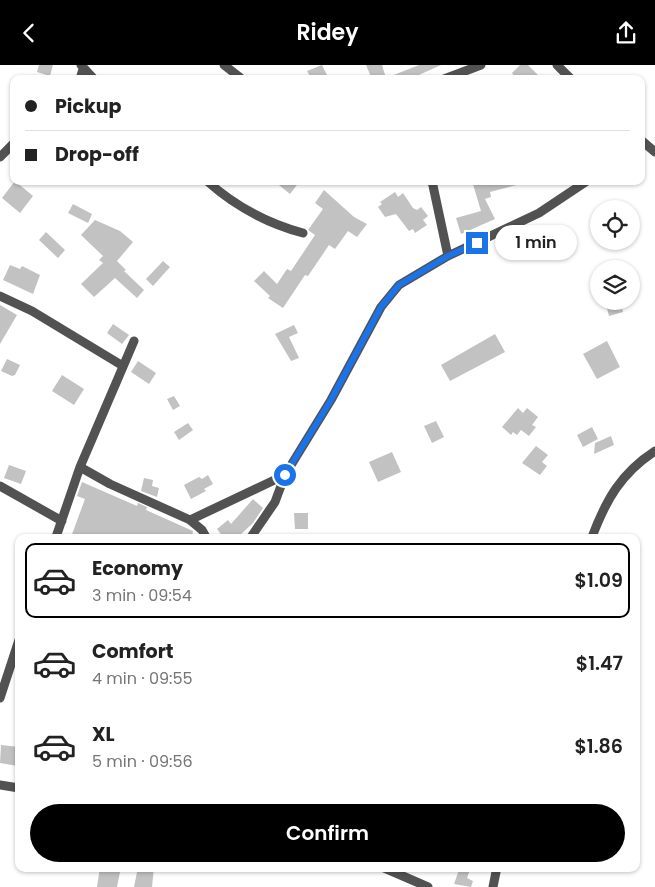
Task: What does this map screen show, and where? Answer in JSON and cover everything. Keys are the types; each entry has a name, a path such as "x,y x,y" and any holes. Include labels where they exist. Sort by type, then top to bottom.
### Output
{"street":[{"path":"224,65 237,75"},
{"path":"455,75 481,65"},
{"path":"557,65 567,75"},
{"path":"645,143 655,152"},
{"path":"0,157 10,147"},
{"path":"212,185 250,213 274,225 303,233"},
{"path":"433,185 448,256"},
{"path":"252,534 275,502 285,475 331,400 381,307 399,285 448,256 539,213 581,185"},
{"path":"0,296 32,311 123,366"},
{"path":"57,534 80,467 134,341"},
{"path":"593,534 611,493 634,467 655,451"},
{"path":"80,467 110,484 190,520 204,534"},
{"path":"190,520 285,475"},
{"path":"0,486 62,521"},
{"path":"0,698 15,652"},
{"path":"0,785 15,787"},
{"path":"394,872 428,887"},
{"path":"494,887 496,872"}],"building":[{"path":"39,65 53,65 50,75 37,72"},
{"path":"322,65 327,75 309,75 307,71"},
{"path":"366,65 382,65 385,75 370,75"},
{"path":"419,65 441,65 419,75 394,75"},
{"path":"520,65 528,65 538,75 514,75 512,73"},
{"path":"12,185 20,185 33,196 20,213 2,198"},
{"path":"279,185 297,185 290,194"},
{"path":"473,185 516,185 490,192 491,197 485,199 495,219 461,234 456,218 481,211"},
{"path":"324,190 354,217 367,224 357,237 348,231 335,249 329,245 308,276 305,275 283,308 268,298 270,296 254,281 264,271 277,284 287,269 291,271 315,235 308,230 323,209 315,203"},
{"path":"395,192 398,197 403,193 413,208 417,210 421,207 428,216 423,220 427,225 415,233 413,229 409,231 396,214 385,217 378,207 382,204 380,202"},
{"path":"73,204 92,214 88,223 68,213"},
{"path":"95,220 120,231 133,242 117,261 126,270 124,271 144,290 137,298 115,278 94,297 81,284 103,263 99,260 103,256 81,235"},
{"path":"46,232 65,250 58,258 39,240"},
{"path":"163,261 170,267 153,286 146,279"},
{"path":"10,265 20,269 22,266 40,275 33,294 3,280"},
{"path":"0,305 17,315 0,344"},
{"path":"607,310 622,310 623,312 609,316"},
{"path":"113,324 129,335 122,344 107,333"},
{"path":"294,325 298,333 289,337 299,358 291,361 275,334"},
{"path":"495,334 505,352 450,381 441,365"},
{"path":"607,341 620,367 597,379 583,354"},
{"path":"7,359 20,365 15,375 12,376 1,371"},
{"path":"138,361 156,373 149,384 131,372"},
{"path":"62,375 84,389 74,405 52,391"},
{"path":"174,396 180,406 173,410 167,399"},
{"path":"518,408 523,413 527,408 538,417 532,425 536,427 529,436 521,430 517,435 513,432 511,435 502,427"},
{"path":"436,421 444,437 432,443 424,426"},
{"path":"188,423 193,430 179,440 174,432"},
{"path":"592,427 598,439 583,447 577,435"},
{"path":"611,436 614,445 594,454 595,443"},
{"path":"536,446 548,455 542,462 547,466 540,475 522,463"},
{"path":"392,452 401,472 378,482 369,462"},
{"path":"9,465 26,471 21,484 4,478"},
{"path":"208,475 213,484 204,489 206,491 191,499 184,485 199,477 202,479"},
{"path":"144,478 153,480 152,486 159,488 157,497 141,491"},
{"path":"82,482 137,506 138,503 147,507 146,510 193,531 192,534 72,534 85,499 77,496"},
{"path":"253,499 263,508 253,523 241,534 221,534 217,529 228,520 231,524"},
{"path":"294,513 308,513 308,529 295,529"},
{"path":"1,745 15,747 15,766 0,763"},
{"path":"99,872 120,872 117,887 97,887"},
{"path":"137,872 154,872 152,887 134,887"},
{"path":"458,872 469,872 467,878 473,881 471,887 454,884"}],"route":[{"path":"285,475 293,465 331,400 381,307 399,285 448,256 477,243"}]}
